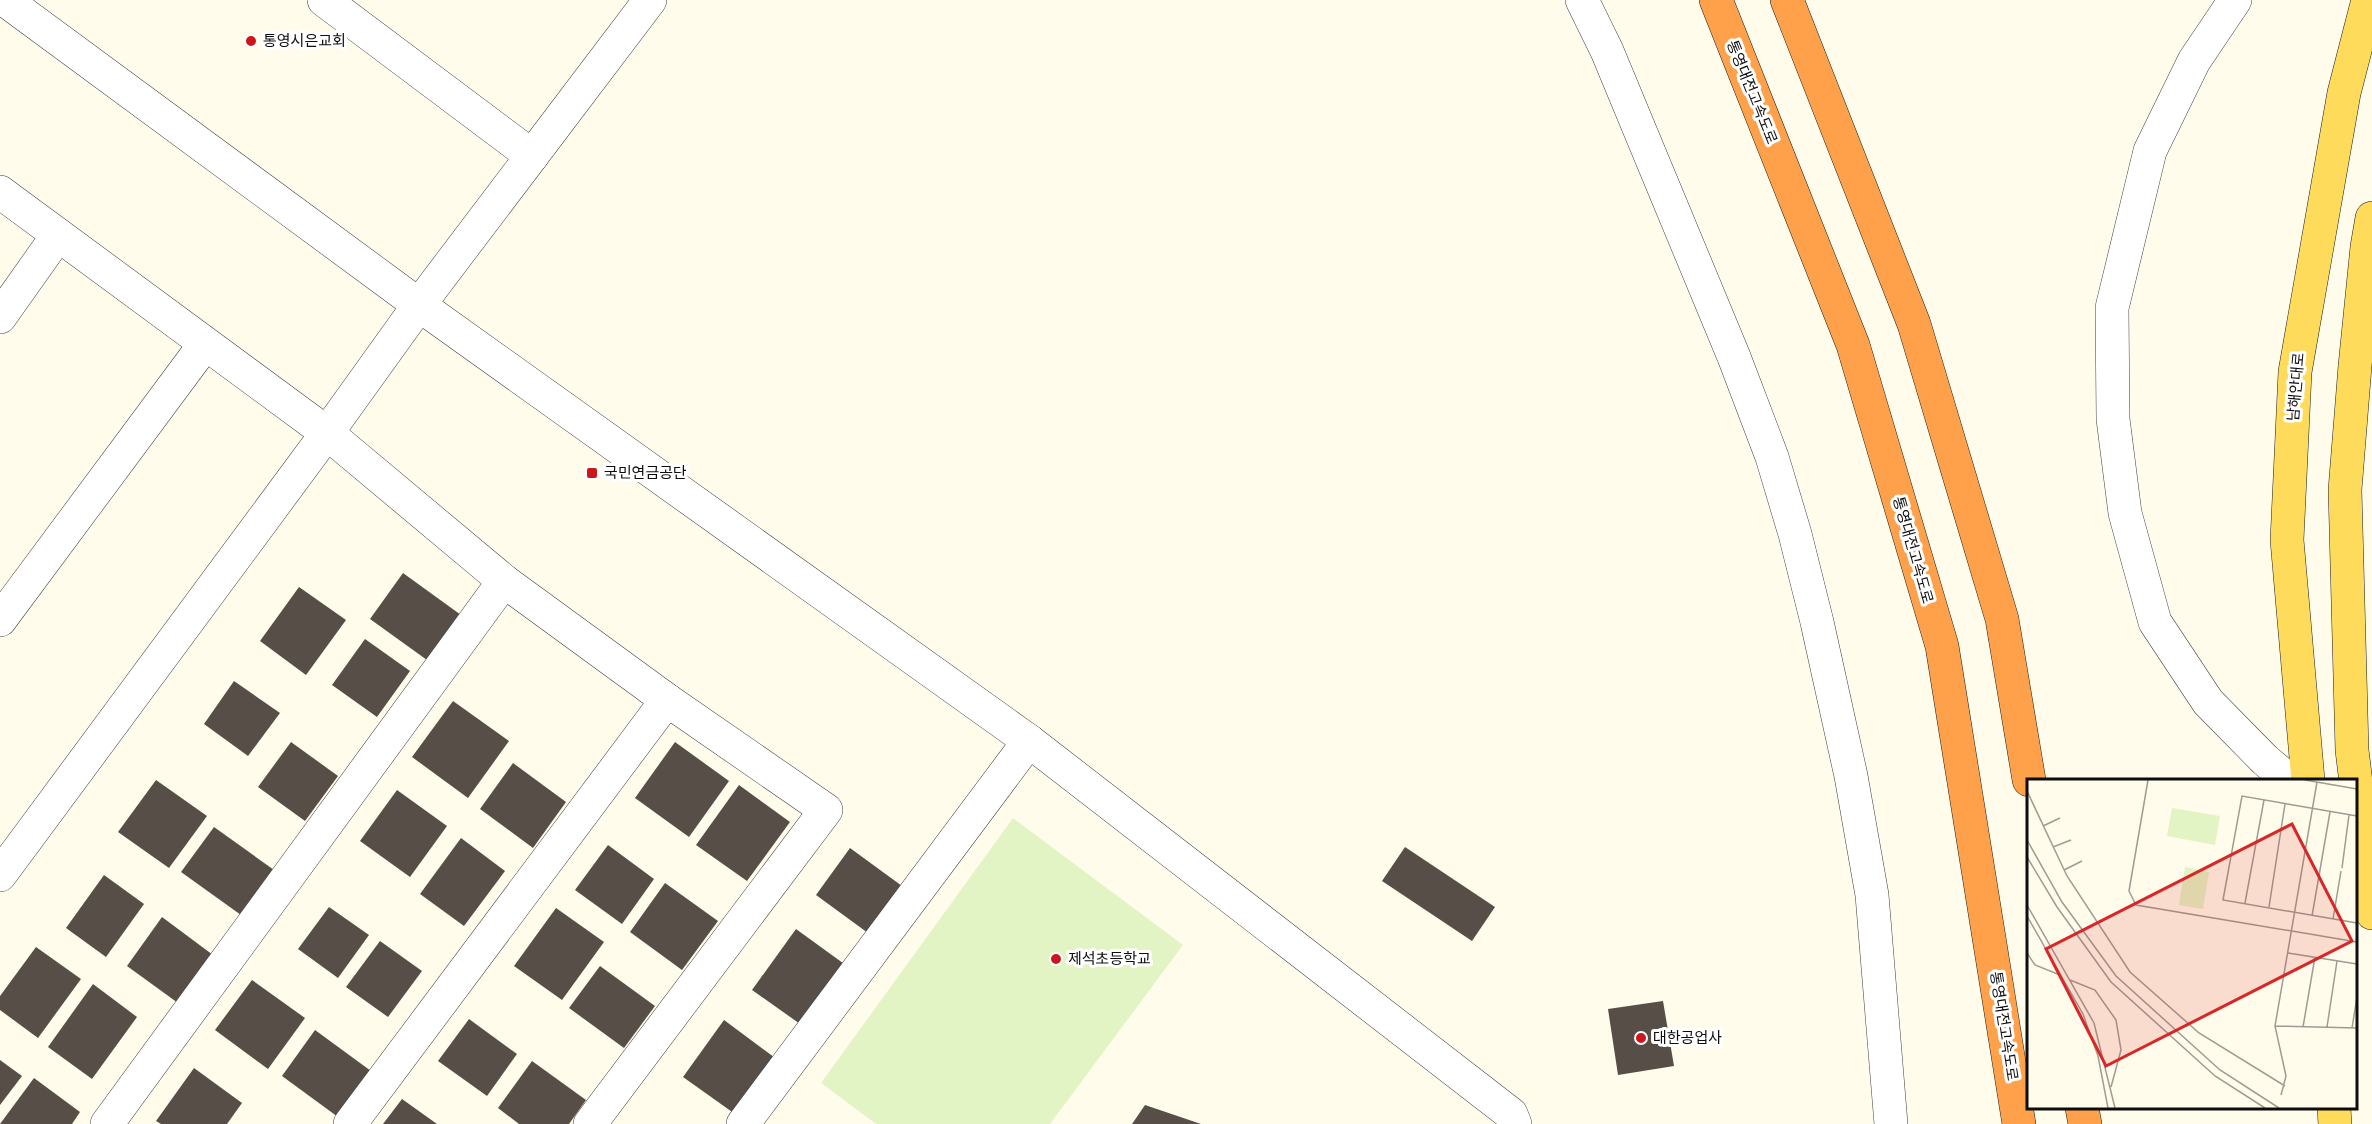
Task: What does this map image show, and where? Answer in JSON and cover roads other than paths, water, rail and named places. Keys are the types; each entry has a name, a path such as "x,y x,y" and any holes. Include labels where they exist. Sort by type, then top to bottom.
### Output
{"highway":[{"name":"통영대전고속도로","path":"1716,0 1854,345 1942,646 2019,1124"},
{"path":"1787,0 1914,324 2002,619 2030,779"},
{"path":"2082,1109 2085,1124"}],"main road":[{"name":"남해안대로","path":"2308,779 2287,540 2295,372 2344,93 2368,0"},
{"path":"2356,779 2352,750 2345,490 2357,345 2372,218"},
{"path":"2357,784 2370,872 2372,914"},
{"path":"2334,1109 2335,1124"}],"street":[{"path":"5,0 419,305 1029,741 1511,1114 1515,1124"},
{"path":"0,875 419,305 650,0"},
{"path":"1582,0 1607,51 1729,346 1772,457 1795,534 1851,776 1872,894 1891,1124"},
{"path":"2235,0 2194,61 2150,151 2112,308 2113,419 2125,513 2155,622 2208,702 2265,760 2288,779"},
{"path":"343,5 532,156"},
{"path":"0,192 327,433 504,581 667,700 826,810 590,1124"},
{"path":"0,317 58,235"},
{"path":"0,620 205,344"},
{"path":"107,1124 504,581"},
{"path":"350,1124 667,700"},
{"path":"743,1124 1029,741"}],"place":[{"name":"통영시은교회","path":"251,41"},
{"name":"국민연금공단","path":"592,473"},
{"name":"제석초등학교","path":"1056,959"},
{"name":"대한공업사","path":"1641,1038"}]}
